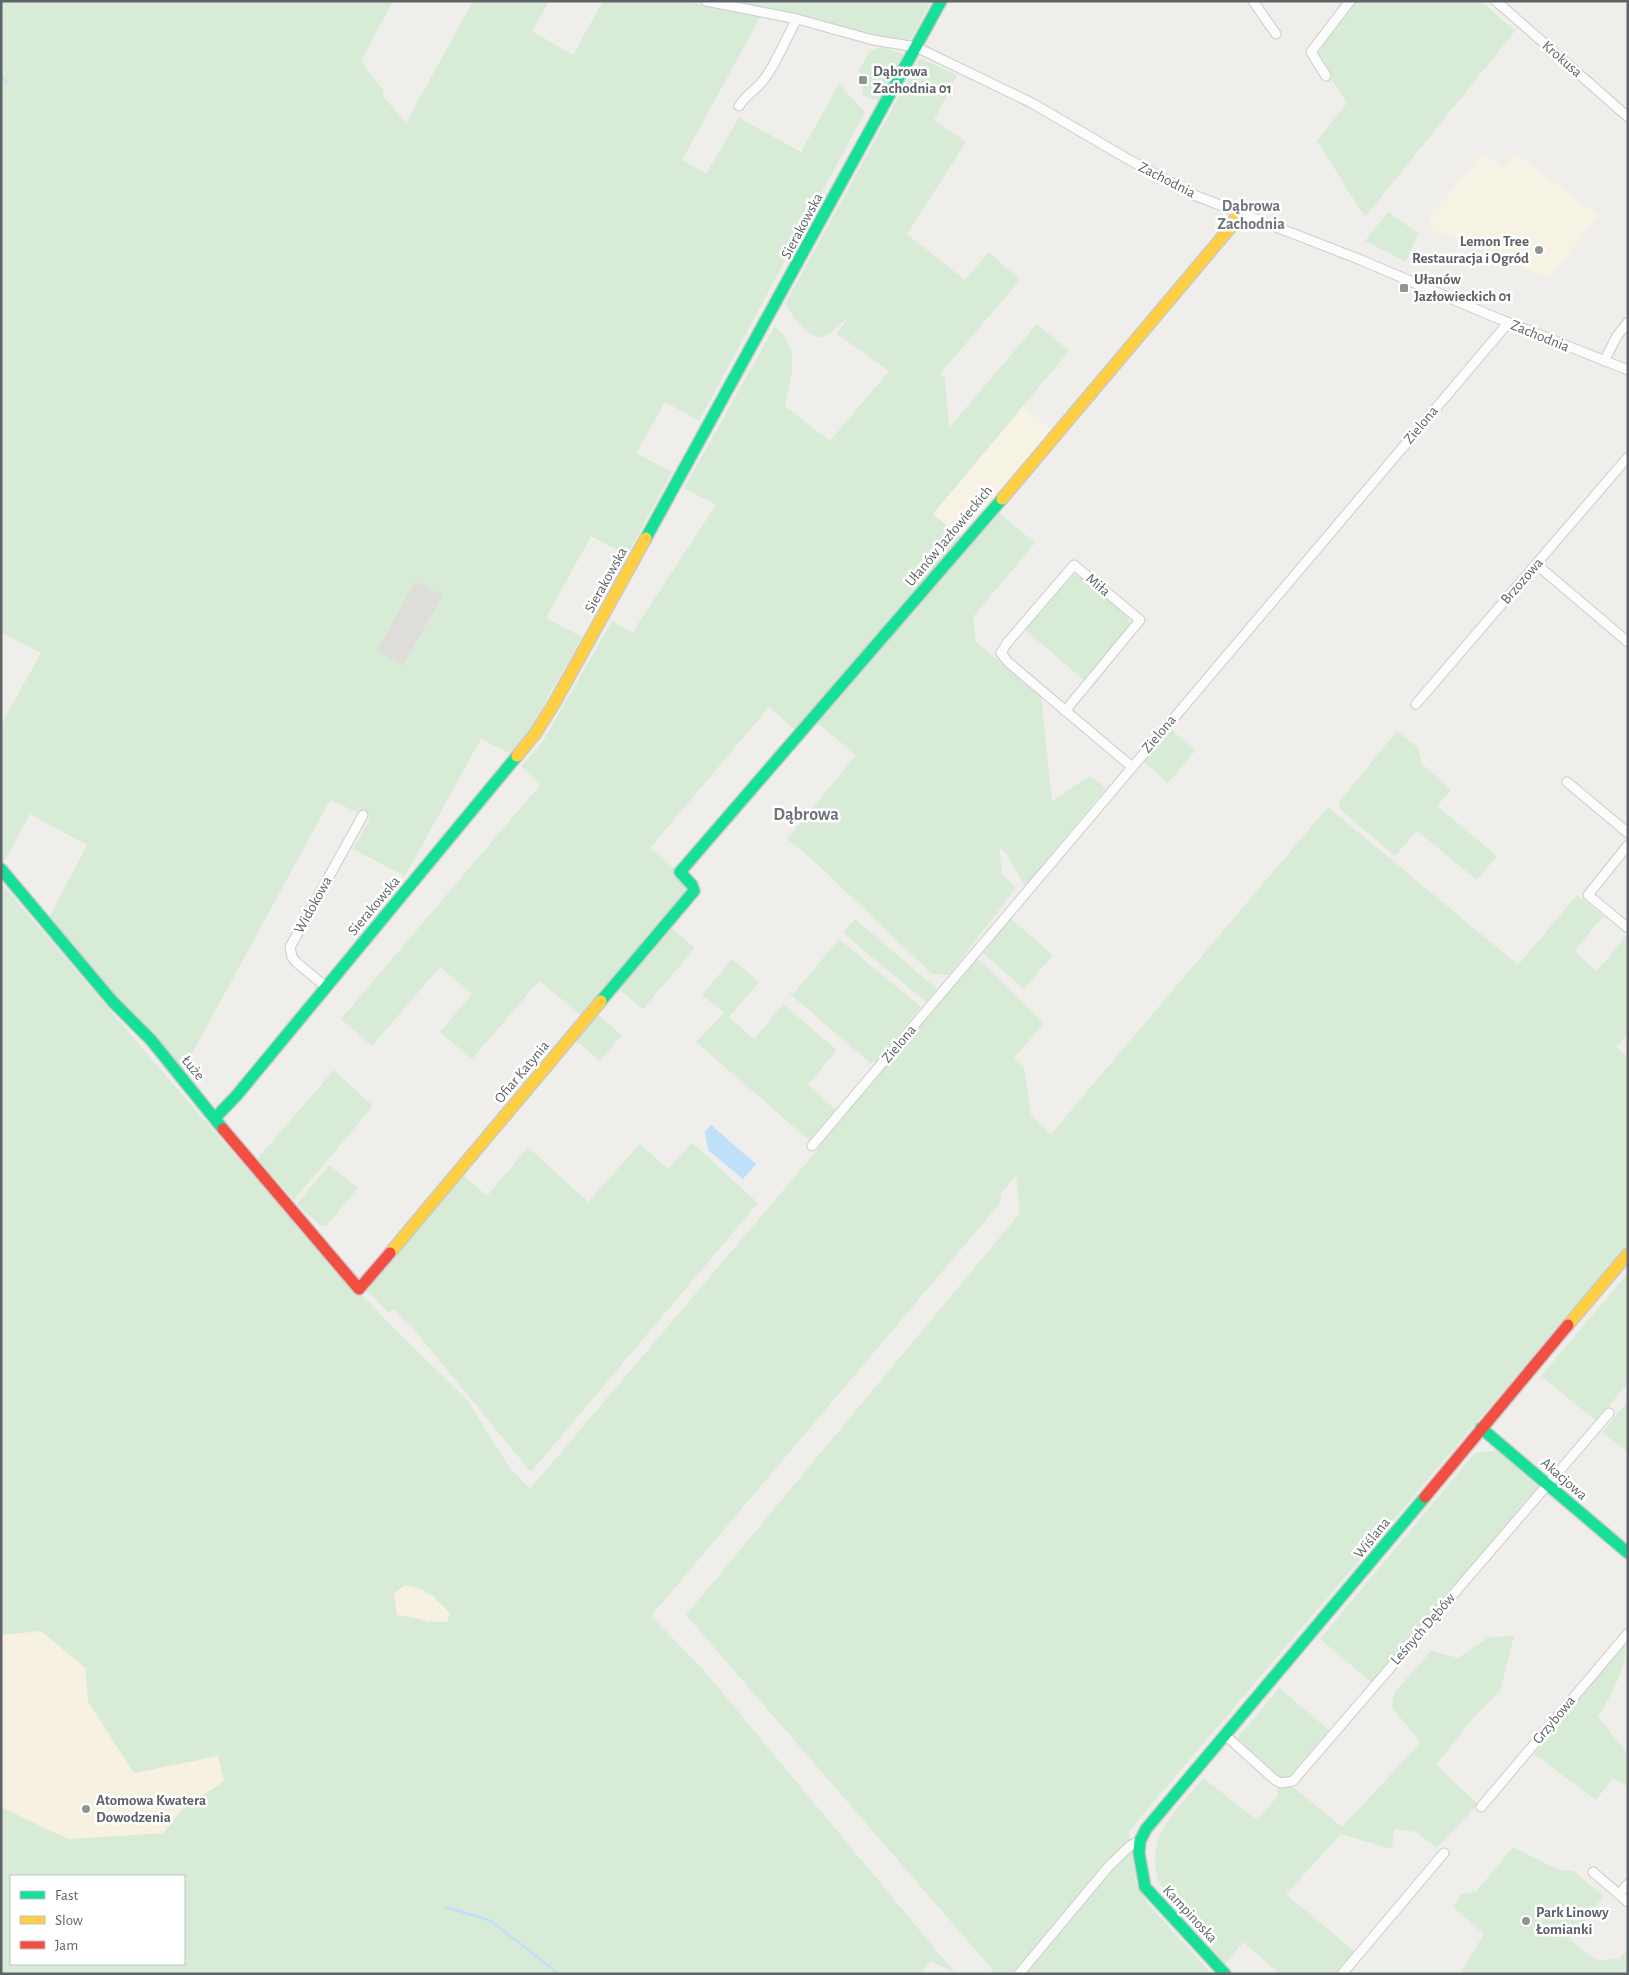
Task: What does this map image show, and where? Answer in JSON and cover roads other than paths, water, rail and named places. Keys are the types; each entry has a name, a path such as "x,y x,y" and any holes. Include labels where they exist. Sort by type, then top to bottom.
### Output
{"street":[{"name":"Zachodnia","path":"706,1 797,19 873,40 916,47 1032,103 1159,176 1238,213 1361,260 1508,323 1628,370"},
{"name":"Sierakowska","path":"216,1117 529,743 540,727 778,301 941,1"},
{"path":"1253,1 1276,34"},
{"path":"1326,76 1311,52 1350,1"},
{"name":"Krokusa","path":"1496,1 1628,117"},
{"path":"739,106 747,94 757,88 766,77 797,19"},
{"name":"Ułanów Jazłowieckich","path":"680,876 680,872 951,558 1224,235 1238,213"},
{"path":"1604,361 1617,336 1628,322"},
{"name":"Zielona","path":"812,1146 1508,323"},
{"name":"Brzozowa","path":"1416,704 1628,457"},
{"path":"1536,564 1628,642"},
{"name":"Miła","path":"1065,711 1140,620 1074,565 1007,643 1001,653 1008,662 1065,711 1132,766"},
{"path":"1567,782 1628,833"},
{"name":"Widokowa","path":"326,987 296,962 292,957 290,947 363,815"},
{"path":"1628,845 1588,895 1628,928"},
{"name":"Łuże","path":"1,869 113,1002 151,1040 216,1117 272,1189 359,1289"},
{"name":"Ofiar Katynia","path":"359,1289 694,891 692,885 680,876"},
{"name":"Wiślana","path":"1140,1841 1146,1829 1376,1557 1481,1428 1628,1254"},
{"name":"Leśnych Dębów","path":"1225,1736 1275,1780 1281,1783 1293,1781 1609,1413"},
{"name":"Akacjowa","path":"1481,1428 1628,1553"},
{"name":"Grzybowa","path":"1481,1807 1628,1633"},
{"path":"1020,1974 1109,1866 1131,1845 1140,1841"},
{"name":"Kampinoska","path":"1140,1841 1140,1867 1145,1887 1225,1974"},
{"path":"1342,1974 1444,1853"},
{"path":"1593,1872 1628,1902"},
{"path":"1619,1894 1628,1884"}],"water":[{"path":"711,1125 756,1164 743,1179 708,1150 705,1132"}],"waterway":[{"path":"1,78 7,82"},
{"path":"446,1907 491,1921 559,1974"}],"place":[{"name":"Dąbrowa Zachodnia 01","path":"863,80"},
{"name":"Lemon Tree Restauracja i Ogród","path":"1539,250"},
{"name":"Ułanów Jazłowieckich 01","path":"1404,288"},
{"name":"Atomowa Kwatera Dowodzenia","path":"86,1809"},
{"name":"Park Linowy Łomianki","path":"1526,1921"}],"district":[{"name":"Dąbrowa Zachodnia","path":"1251,215"},
{"name":"Dąbrowa","path":"806,815"}]}
